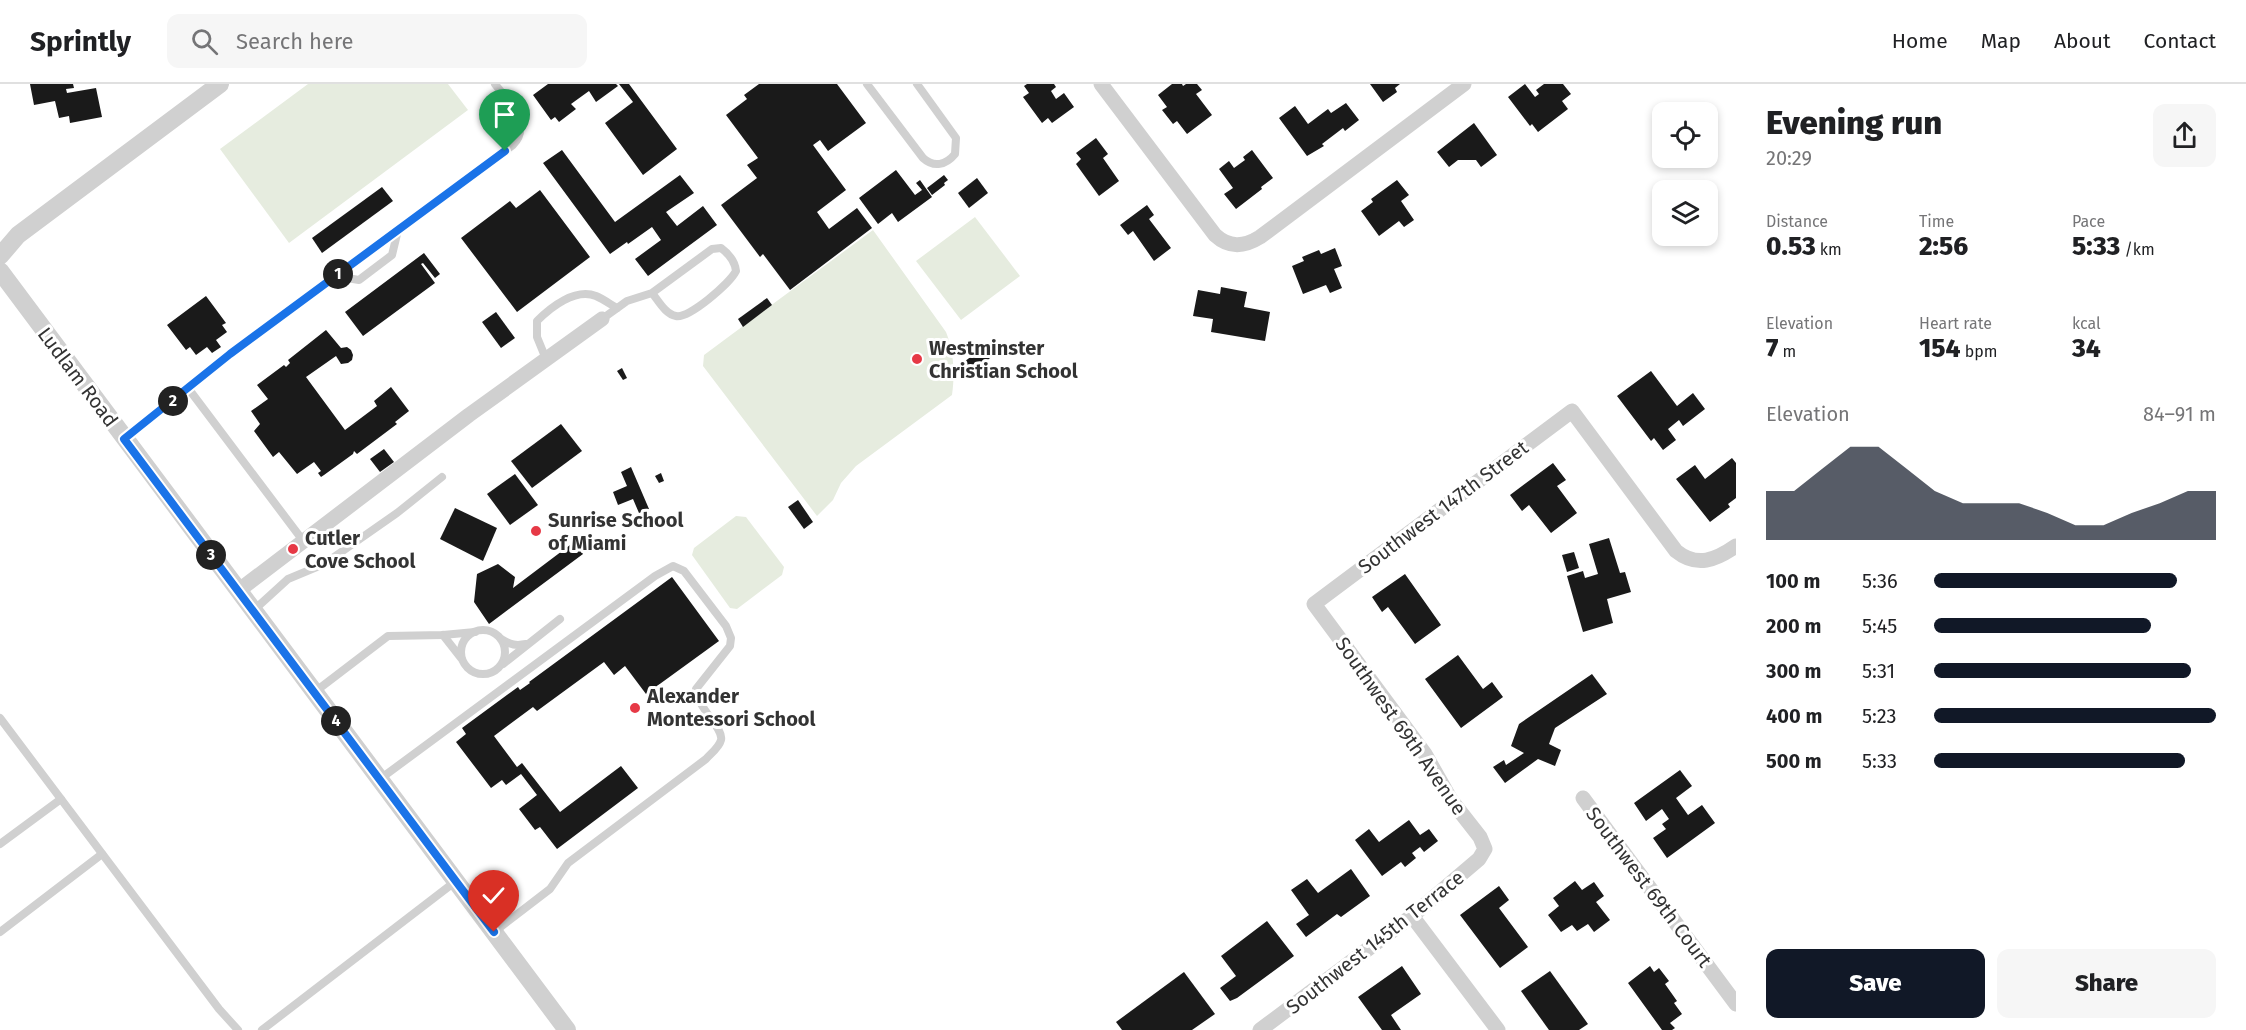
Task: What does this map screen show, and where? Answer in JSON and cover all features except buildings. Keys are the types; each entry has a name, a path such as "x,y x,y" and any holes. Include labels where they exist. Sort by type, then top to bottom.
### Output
{"street":[{"path":"1106,86 1215,235 1225,243 1236,246 1260,237 1464,84"},
{"path":"0,256 18,235 211,87"},
{"name":"Ludlam Road","path":"0,271 567,1030"},
{"path":"238,591 470,415 602,319"},
{"name":"Southwest 147th Street","path":"1314,604 1572,411 1676,551 1687,559 1701,562 1732,549"},
{"name":"Southwest 69th Avenue","path":"1314,604 1425,754 1451,800 1480,837 1485,849"},
{"name":"Southwest 69th Court","path":"1583,798 1736,1004"},
{"name":"Southwest 145th Terrace","path":"1260,1030 1412,916 1479,859 1485,849"},
{"path":"1412,916 1498,1030"}],"lane":[{"path":"124,439 335,276 513,145 518,139 520,127 518,117 495,84"},
{"path":"867,84 924,158 932,164 943,164 955,154 956,138 917,84"},
{"path":"335,276 359,280 393,255 398,230"},
{"path":"602,319 627,301 652,292 712,249 721,248 736,266 736,271 725,286 681,316 668,313 652,292"},
{"path":"546,359 537,337 537,321 546,311 562,301 581,294 594,295 617,308"},
{"path":"188,388 304,542"},
{"path":"253,611 288,579 324,564 398,513 442,477"},
{"path":"380,779 655,576 673,566 684,571 726,626 731,638 730,646 696,688 700,705 721,732 719,745 706,759 568,862 550,889 494,932"},
{"path":"443,635 464,662 474,672 480,674 500,667 560,619"},
{"path":"314,692 388,636 489,631 510,645 531,643"},
{"path":"464,662 462,655 464,642 475,632"},
{"path":"500,667 506,653 501,639"},
{"path":"0,718 219,1009 238,1030"},
{"path":"0,844 61,799"},
{"path":"0,932 102,854"},
{"path":"262,1030 456,881"}],"shaded area":[{"path":"308,84 448,84 468,110 289,243 220,149"},
{"path":"975,217 1020,276 961,320 916,261"},
{"path":"873,230 946,332 953,363 952,395 856,466 841,483 833,500 817,516 703,366 704,355"},
{"path":"736,516 746,517 784,567 782,575 737,609 730,608 692,555 694,548"}],"place":[{"name":"Westminster Christian School","path":"917,359"},
{"name":"Sunrise School of Miami","path":"536,531"},
{"name":"Cutler Cove School","path":"293,549"},
{"name":"Alexander Montessori School","path":"635,708"}],"route":[{"path":"494,932 124,439 230,354 505,151"}]}
